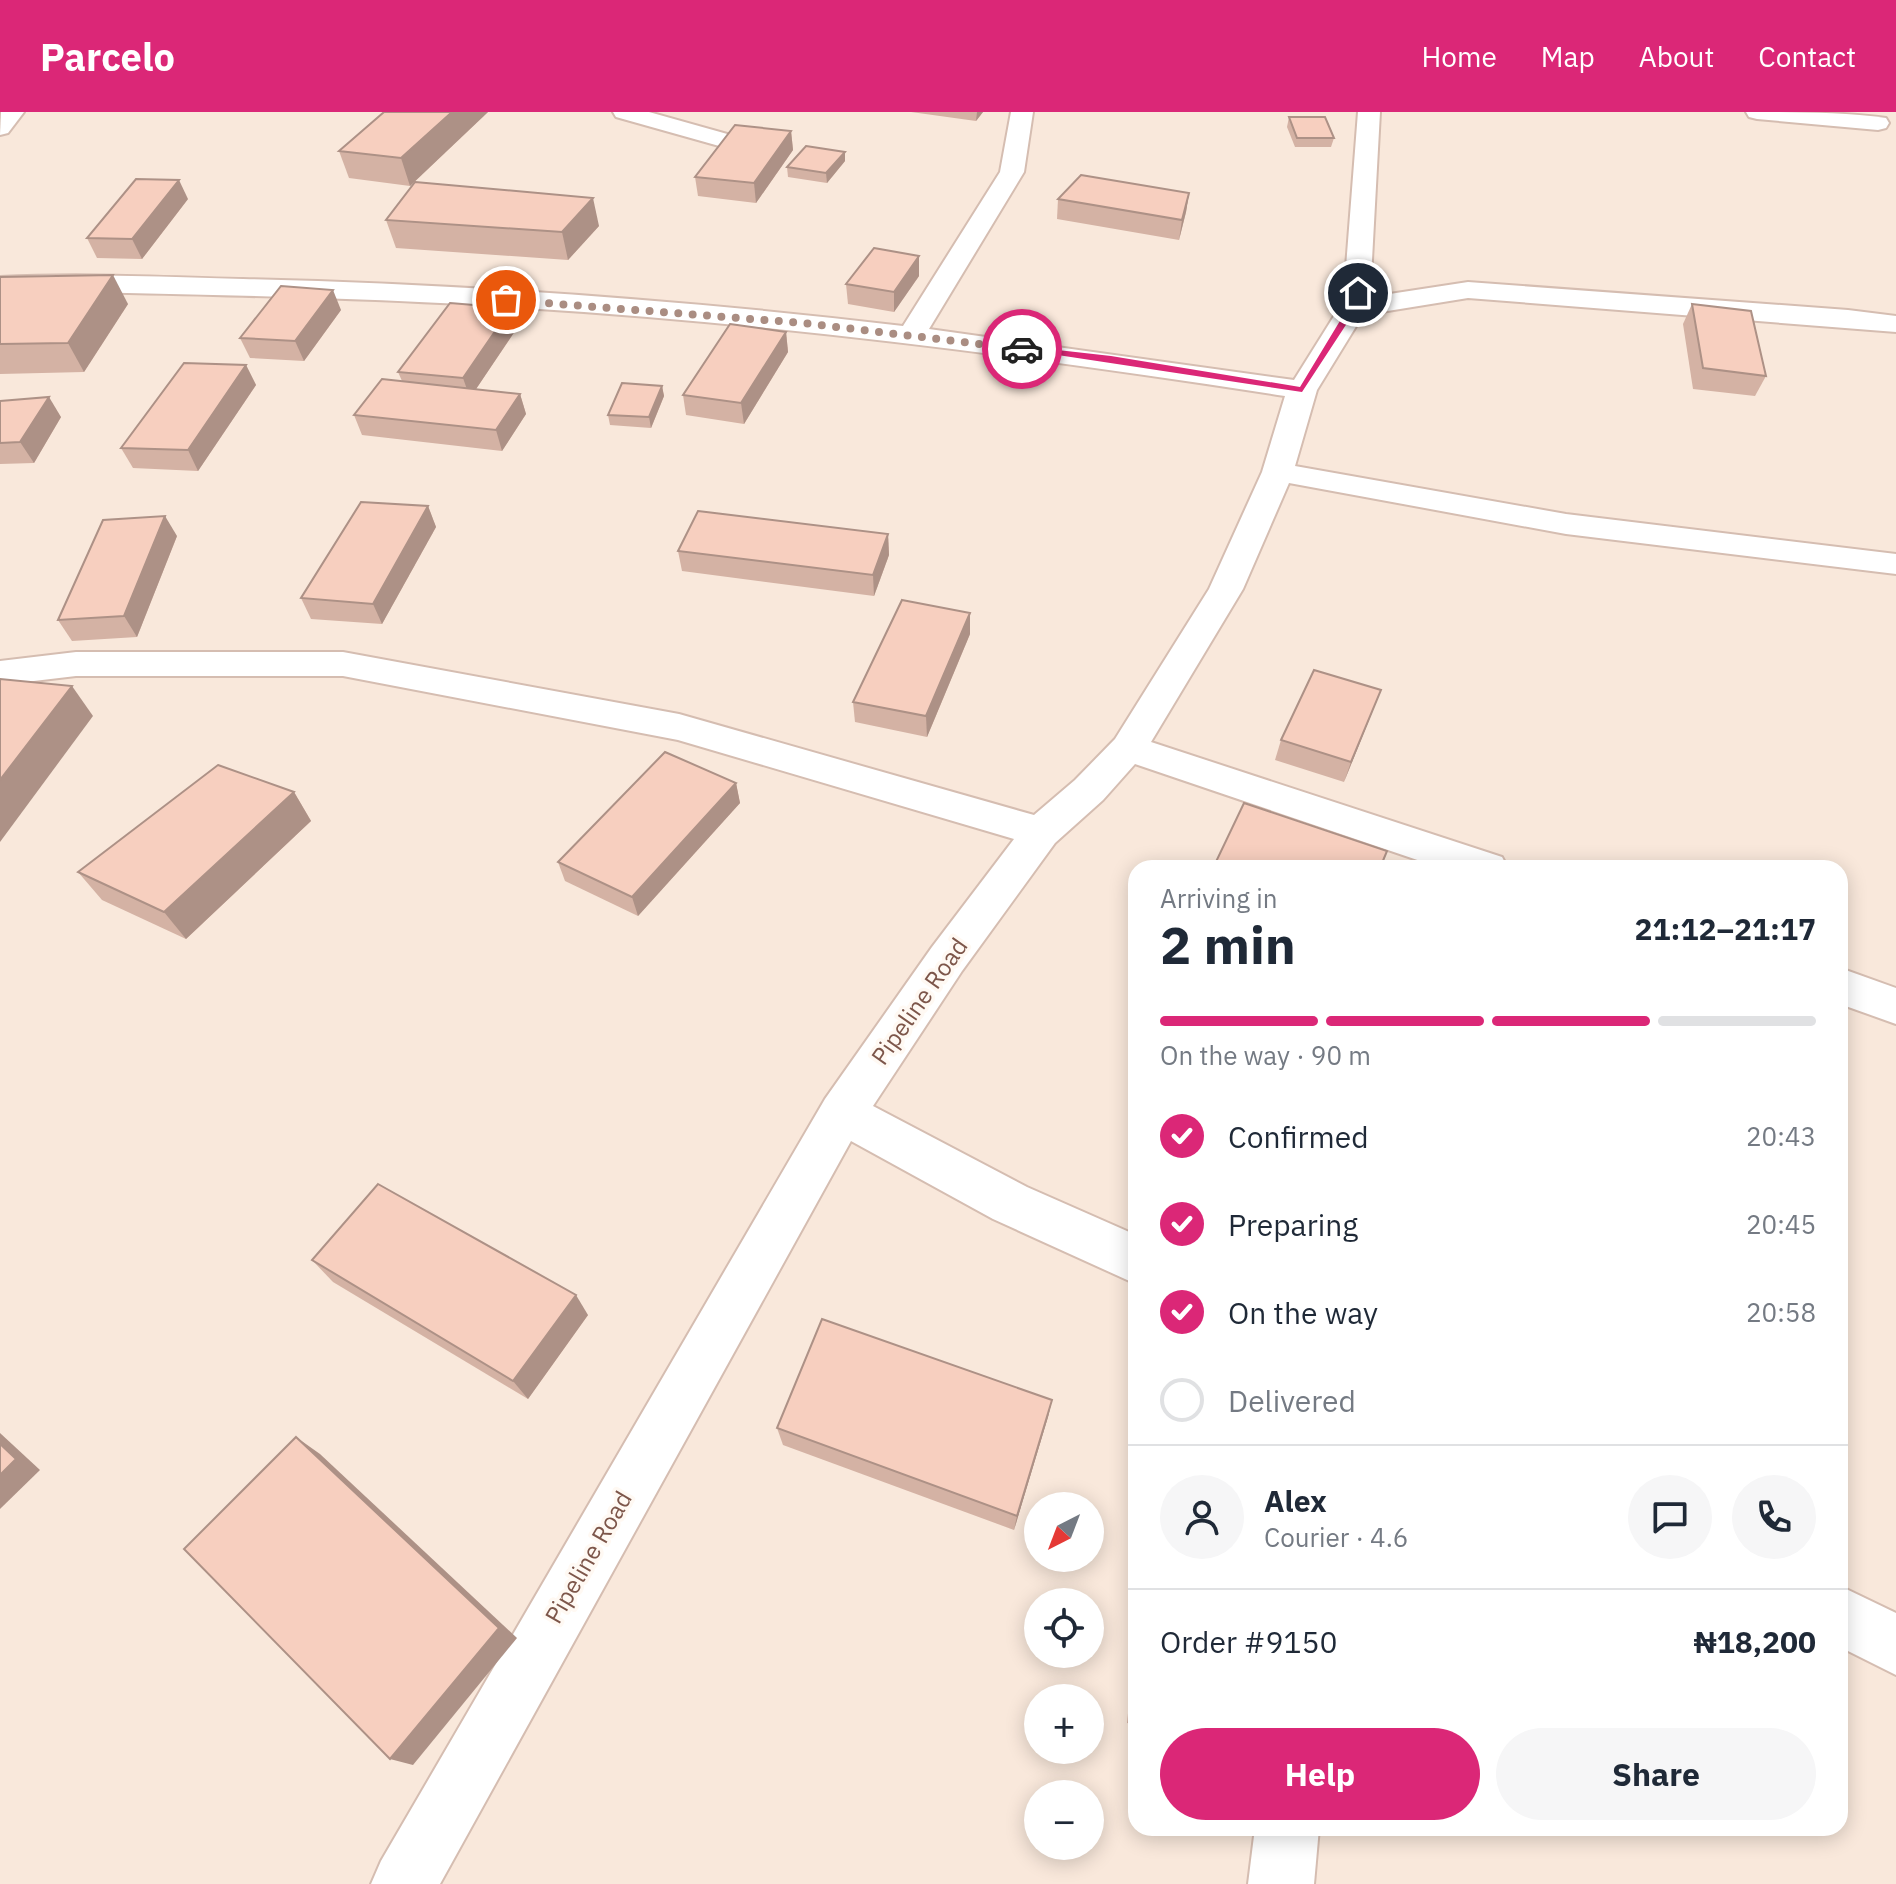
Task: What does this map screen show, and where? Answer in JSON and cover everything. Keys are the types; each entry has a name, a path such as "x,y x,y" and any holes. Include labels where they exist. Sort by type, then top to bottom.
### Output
{"street":[{"path":"0,128 13,112"},
{"path":"624,112 737,144"},
{"path":"911,336 1012,172 1022,112"},
{"name":"Pipeline Road","path":"404,1884 842,1113 947,959 1041,832 1089,790 1128,748 1226,589 1278,472 1302,390 1353,308 1358,293 1369,112"},
{"path":"1757,112 1878,123"},
{"path":"0,285 41,283 416,293 803,323 1111,359 1302,390"},
{"path":"1353,308 1468,290 1896,324"},
{"path":"1278,472 1566,524 1896,564"},
{"path":"0,673 76,664 343,664 679,727 1041,832"},
{"path":"1128,748 1464,860"},
{"path":"1848,989 1896,1006"},
{"path":"842,1113 1010,1203 1128,1256"},
{"path":"1848,1619 1896,1645"},
{"path":"1281,1884 1286,1836"}],"shaded area":[{"path":"0,112 1896,112 1896,1884 0,1884"}],"building":[{"path":"384,112 452,112 401,158 339,151"},
{"path":"1289,117 1325,117 1334,138 1297,138"},
{"path":"735,125 791,131 754,183 695,177"},
{"path":"806,146 845,152 826,173 787,167"},
{"path":"1081,175 1189,193 1182,220 1058,199"},
{"path":"136,179 179,180 132,239 87,238"},
{"path":"415,182 593,198 562,232 386,220"},
{"path":"874,248 919,256 894,292 846,284"},
{"path":"113,275 68,343 0,344 0,277"},
{"path":"281,286 333,290 295,341 240,338"},
{"path":"450,303 511,308 463,378 398,372"},
{"path":"1692,304 1751,311 1766,376 1703,368"},
{"path":"730,324 786,332 741,403 683,395"},
{"path":"184,363 246,365 188,450 121,448"},
{"path":"382,379 520,394 496,430 354,415"},
{"path":"622,383 662,386 649,417 608,415"},
{"path":"49,397 20,442 0,443 0,401"},
{"path":"361,502 428,506 373,604 301,598"},
{"path":"698,511 888,534 873,575 678,551"},
{"path":"165,516 124,616 58,620 103,520"},
{"path":"902,600 970,613 926,716 853,702"},
{"path":"1314,670 1381,690 1351,762 1281,740"},
{"path":"0,679 72,686 0,780"},
{"path":"665,752 736,783 632,897 558,862"},
{"path":"218,765 294,792 164,912 78,872"},
{"path":"1244,803 1387,851 1383,860 1217,860"},
{"path":"378,1184 576,1295 513,1381 312,1260"},
{"path":"822,1319 1052,1400 1017,1516 777,1428"},
{"path":"296,1437 499,1628 390,1759 184,1549"},
{"path":"0,1444 16,1459 0,1475"}],"way so far":[{"path":"506,300 803,323 1022,349"}],"route":[{"path":"1022,349 1111,359 1302,390 1353,308 1358,293"}]}
